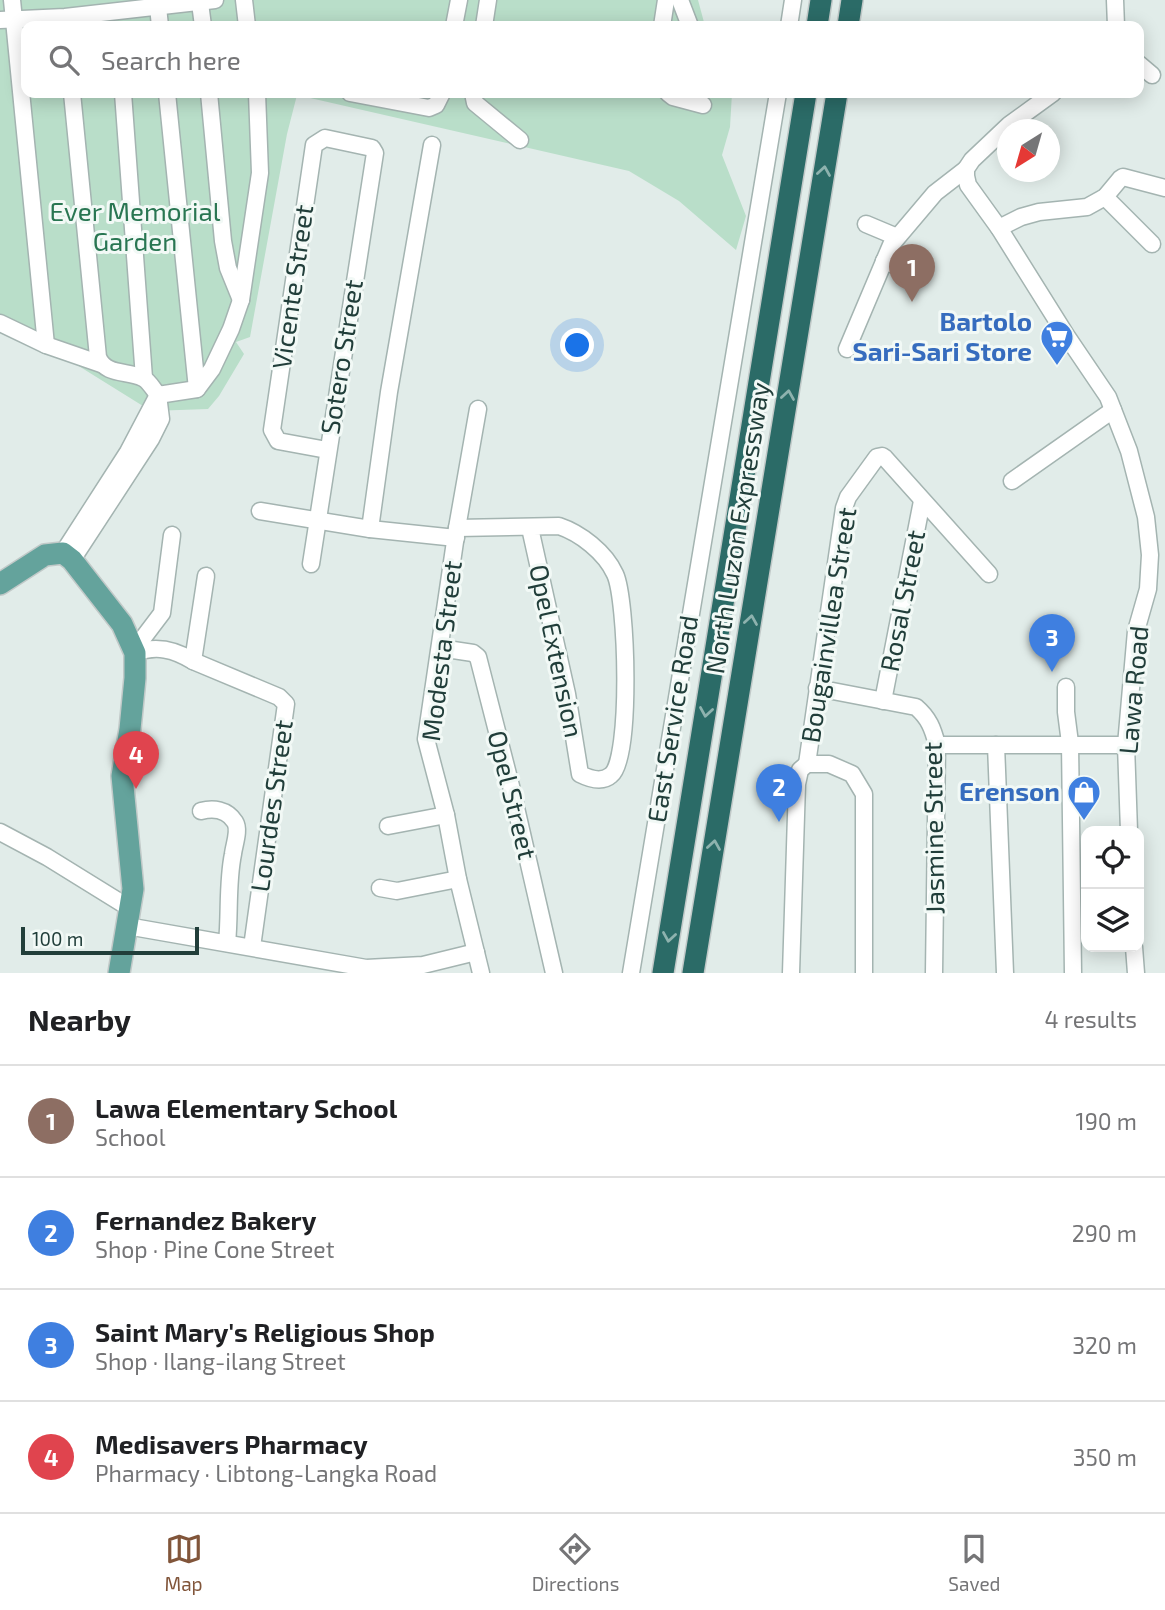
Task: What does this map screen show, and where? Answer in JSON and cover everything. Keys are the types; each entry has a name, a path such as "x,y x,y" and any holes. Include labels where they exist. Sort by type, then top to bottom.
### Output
{"highway":[{"path":"818,21 821,0"},
{"path":"849,21 852,0"},
{"name":"North Luzon Expressway","path":"663,973 805,98"},
{"name":"North Luzon Expressway","path":"693,973 836,98"}],"main road":[{"path":"0,584 45,555 68,556 122,624 134,652 135,678 122,776 133,889 119,973"}],"street":[{"path":"12,0 7,19 47,345"},
{"path":"244,0 246,21"},
{"path":"455,21 459,0"},
{"path":"485,21 488,0"},
{"path":"663,21 666,0"},
{"path":"680,0 688,21"},
{"path":"790,21 793,0"},
{"path":"1115,0 1116,21"},
{"path":"7,19 65,21 117,9 208,1 204,21"},
{"path":"158,7 159,21"},
{"path":"117,9 118,21"},
{"path":"1144,68 1152,75"},
{"path":"72,98 97,357 101,365"},
{"path":"68,556 151,439 161,419 158,395 144,378 123,98"},
{"path":"168,98 197,389"},
{"path":"210,98 228,268 241,300"},
{"path":"158,395 197,389 212,369 231,330 241,300 260,173 260,98"},
{"path":"376,98 429,108 436,105 440,98"},
{"path":"474,98 475,103 520,140"},
{"path":"676,98 703,106"},
{"name":"East Service Road","path":"631,973 777,98"},
{"path":"847,349 891,245 897,237 935,193 966,169 1009,125 1044,98"},
{"name":"Vicente Street","path":"327,450 278,441 272,430 314,145 325,138 374,150"},
{"path":"370,529 389,392 432,145"},
{"name":"Sotero Street","path":"311,564 374,150"},
{"name":"Lawa Road","path":"966,169 968,185 999,228 1108,397 1129,451 1146,517 1150,555 1148,589 1135,643 1126,745 1129,826"},
{"path":"999,228 1021,217 1087,207 1105,197 1123,177 1165,188"},
{"path":"1105,197 1152,244"},
{"path":"866,224 897,237"},
{"path":"884,261 917,274"},
{"path":"0,323 109,369 144,378"},
{"name":"Modesta Street","path":"478,409 426,739 446,814 458,879 481,973"},
{"path":"1012,481 1113,410"},
{"name":"Bougainvillea Street","path":"791,973 797,784 800,770 807,764 844,508 859,480 877,457 882,456 922,501"},
{"path":"922,501 989,574"},
{"name":"Rosal Street","path":"883,701 922,501"},
{"path":"260,511 370,529 457,533 530,527"},
{"name":"Opel Extension","path":"559,526 574,531 601,554 615,574 624,628 626,698 618,765 612,775 602,779 591,779 580,774 567,694 530,527 559,526"},
{"path":"134,652 162,613 173,535"},
{"path":"193,661 206,576"},
{"name":"Lourdes Street","path":"134,652 155,648 169,650 279,697 286,704 253,947"},
{"name":"Opel Street","path":"439,648 474,653 478,657 554,973"},
{"path":"1066,687 1070,743 1073,973"},
{"name":"Jasmine Street","path":"817,688 916,707 926,715 937,745 934,973"},
{"path":"937,745 1126,745"},
{"path":"996,745 1005,973"},
{"path":"807,764 829,764 852,774 864,794 864,973"},
{"path":"201,811 212,808 225,812 235,821 237,828 230,867 227,943"},
{"path":"388,827 446,814"},
{"path":"0,832 47,858 129,917 227,943 366,968 423,965 476,952"},
{"path":"380,888 397,891 458,879"},
{"path":"1134,952 1136,973"}],"green space":[{"name":"Ever Memorial Garden","path":"0,0 698,0 704,21 21,21 21,98 296,98 287,134 250,337 236,342 244,354 208,409 151,411 0,317"},
{"name":"Ever Memorial Garden","path":"310,98 732,98 730,127 722,155 746,216 736,250 679,201 629,171"}],"place":[{"name":"Lawa Elementary School","path":"912,302"},
{"name":"Bartolo Sari-Sari Store","path":"1057,367"},
{"name":"Saint Mary's Religious Shop","path":"1052,672"},
{"name":"Medisavers Pharmacy","path":"136,789"},
{"name":"Fernandez Bakery","path":"779,822"},
{"name":"Erenson","path":"1084,822"}]}
